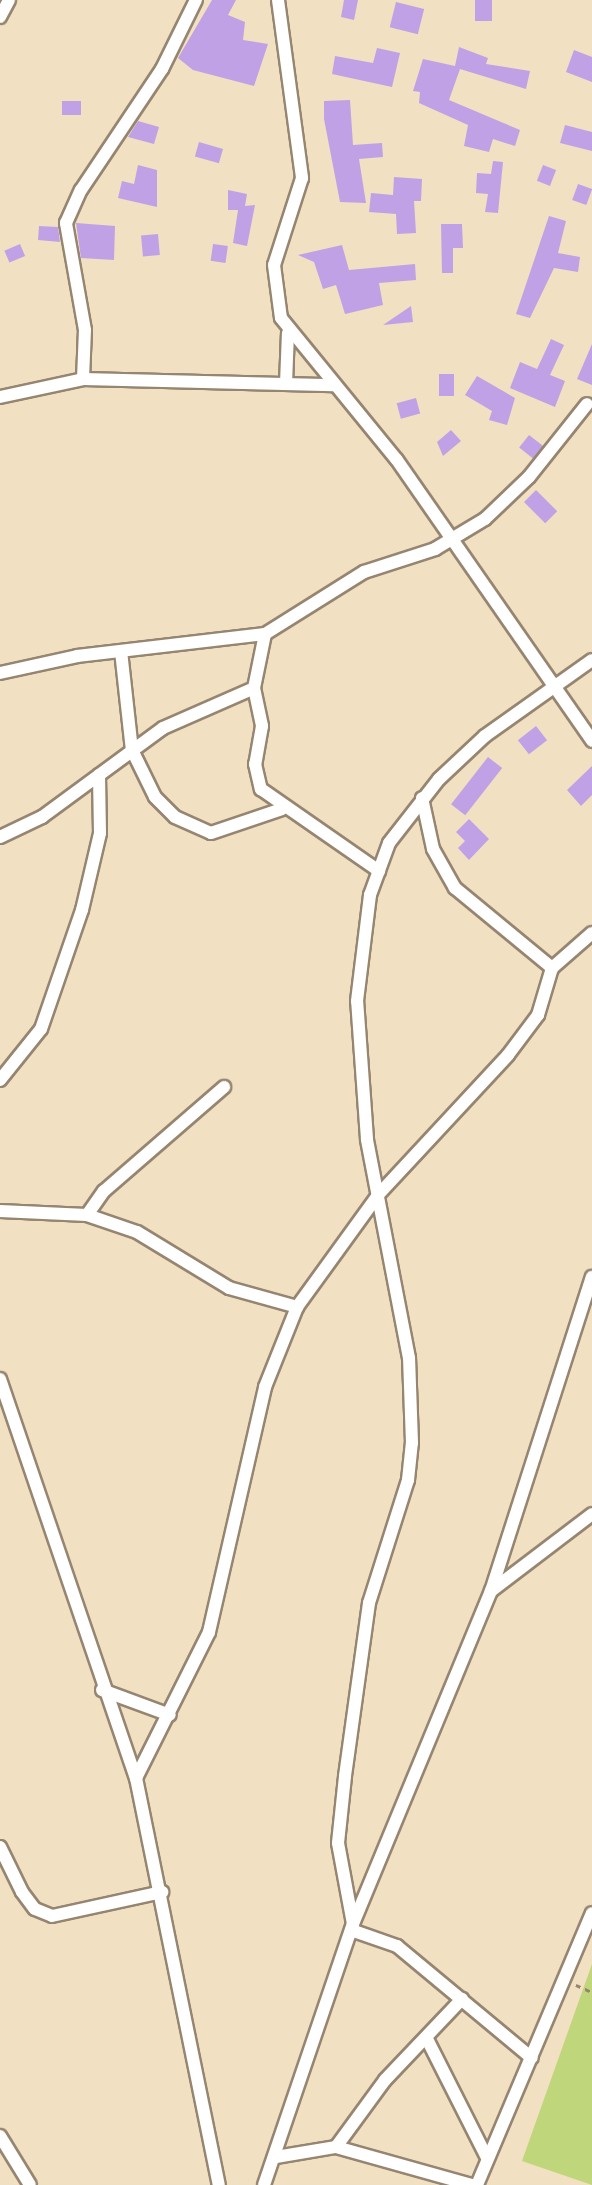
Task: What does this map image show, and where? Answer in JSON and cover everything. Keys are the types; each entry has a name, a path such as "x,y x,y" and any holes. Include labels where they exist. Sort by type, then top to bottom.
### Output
{"street":[{"path":"0,17 9,0"},
{"path":"83,379 85,330 66,223 80,190 162,69 195,0"},
{"path":"278,0 302,178 274,265 277,309 288,331 334,385 455,541 592,741"},
{"path":"286,384 288,331"},
{"path":"0,397 83,379 334,385"},
{"path":"0,673 121,651 265,634 364,572 455,541 507,501 587,404"},
{"path":"265,634 254,688 262,726 255,777 282,809 379,871"},
{"path":"121,651 132,750 155,797 197,831 220,831 282,809"},
{"path":"352,1927 338,1843 345,1776 369,1603 408,1480 412,1443 409,1358 367,1139 358,1001 361,946 379,871 389,843 422,798 485,736 592,660"},
{"path":"0,837 42,817 163,728 254,688"},
{"path":"0,1080 41,1029 82,910 100,833 99,775"},
{"path":"422,798 433,849 455,888 552,968"},
{"path":"136,1777 170,1715 209,1632 265,1387 297,1307 379,1195 508,1055 538,1015 552,968 592,933"},
{"path":"87,1215 104,1191 224,1087"},
{"path":"0,1211 87,1215 137,1233 229,1288 297,1307"},
{"path":"264,2185 276,2157 352,1927 491,1591 592,1277"},
{"path":"0,1379 41,1485 102,1690 136,1777 162,1892 219,2185"},
{"path":"491,1591 592,1514"},
{"path":"102,1690 170,1715"},
{"path":"0,1847 22,1892 52,1916 162,1892"},
{"path":"276,2157 336,2147 474,2185 566,1981 592,1913"},
{"path":"352,1927 397,1946 532,2058"},
{"path":"336,2147 353,2118 462,1999"},
{"path":"426,2037 487,2158"},
{"path":"0,2136 30,2185"}],"path":[{"path":"566,1981 592,1992"}],"green space":[{"path":"592,1964 592,2185 522,2161"}],"building":[{"path":"212,0 236,0 228,15 245,22 243,40 268,44 254,86 193,70 178,58"},
{"path":"344,0 358,0 354,20 341,17"},
{"path":"475,0 492,0 492,21 475,21"},
{"path":"396,2 424,9 418,34 390,27"},
{"path":"459,47 488,58 486,64 530,71 526,89 460,69 449,100 520,130 515,146 493,139 489,152 464,146 468,125 419,103 420,92 413,91 423,59 455,66"},
{"path":"377,48 400,53 392,87 332,74 335,56 373,63"},
{"path":"574,50 592,57 592,82 566,72"},
{"path":"350,100 353,145 382,143 383,157 359,159 366,203 340,202 324,119 324,101"},
{"path":"62,101 81,101 81,115 62,115"},
{"path":"138,121 159,127 154,144 128,137"},
{"path":"565,125 592,132 592,151 560,143"},
{"path":"199,142 223,149 219,163 195,156"},
{"path":"493,161 503,162 498,213 485,212 488,194 476,193 477,173 491,174"},
{"path":"138,165 157,170 157,207 118,198 122,181 134,184"},
{"path":"543,165 556,170 550,186 537,181"},
{"path":"394,177 422,179 421,201 414,201 416,233 397,234 396,214 369,212 371,193 393,195"},
{"path":"578,184 592,189 586,205 572,200"},
{"path":"228,190 247,194 245,206 255,205 247,246 233,243 238,210 228,210"},
{"path":"549,216 566,221 558,253 580,257 578,272 554,268 530,318 516,314"},
{"path":"76,223 115,226 114,260 81,258"},
{"path":"441,224 462,224 463,248 453,248 453,273 442,273"},
{"path":"39,226 58,227 60,242 38,240"},
{"path":"158,234 160,255 143,256 141,235"},
{"path":"20,244 25,256 9,263 4,251"},
{"path":"213,244 228,246 225,263 211,261"},
{"path":"342,245 349,270 415,264 416,280 379,283 383,305 345,314 336,285 323,289 314,262 298,255"},
{"path":"411,306 413,322 383,325"},
{"path":"551,339 564,345 550,375 565,381 555,407 510,388 520,362 537,369"},
{"path":"592,344 592,385 577,379"},
{"path":"439,374 454,374 454,396 439,396"},
{"path":"477,376 515,398 507,425 489,420 492,411 465,395"},
{"path":"416,398 420,413 401,419 397,403"},
{"path":"451,430 461,441 443,456 437,442"},
{"path":"529,435 543,446 533,459 519,448"},
{"path":"536,490 557,511 545,523 524,502"},
{"path":"536,726 547,740 529,754 518,740"},
{"path":"488,757 502,768 465,815 451,804"},
{"path":"592,766 592,795 581,806 567,790"},
{"path":"469,819 489,839 469,860 458,848 465,841 456,832"}]}
